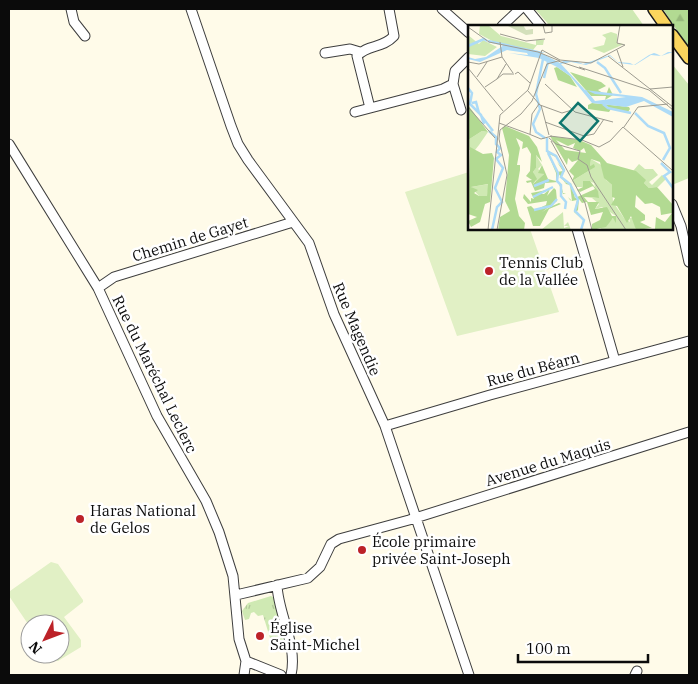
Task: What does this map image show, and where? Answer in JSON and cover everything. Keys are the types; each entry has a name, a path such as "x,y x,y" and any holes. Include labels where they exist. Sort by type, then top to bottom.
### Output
{"main road":[{"path":"654,9 665,25"},
{"path":"673,36 689,58"}],"street":[{"path":"71,9 74,22 84,36"},
{"name":"Rue Magendie","path":"191,9 238,144 308,243 334,314 385,426 469,675"},
{"path":"370,108 357,56 362,50 388,42 394,36 389,9"},
{"path":"442,9 468,32"},
{"path":"503,25 520,9"},
{"path":"527,9 540,25"},
{"path":"325,53 350,49 360,52"},
{"path":"460,110 452,84 455,71 468,58"},
{"path":"355,112 452,84"},
{"name":"Rue du Maréchal Leclerc","path":"9,144 98,288 157,416 206,501 227,554 236,595 239,639 246,661"},
{"path":"673,206 681,226 689,262"},
{"name":"Chemin de Gayet","path":"98,288 114,277 292,222"},
{"path":"576,230 615,361"},
{"name":"Rue du Béarn","path":"385,426 689,341"},
{"name":"Avenue du Maquis","path":"236,595 308,578 320,567 332,544 339,539 416,518 689,432"},
{"path":"277,585 291,650 293,667 291,675"},
{"path":"244,675 246,661 281,675"}],"green space":[{"path":"535,9 632,9 643,25 549,25"},
{"path":"663,9 689,9 689,49"},
{"path":"673,65 689,85 689,178 673,185"},
{"name":"Tennis Club de la Vallée","path":"468,172 468,230 530,230 559,312 457,336 405,192"},
{"path":"51,562 58,564 83,602 68,614 21,614 9,596 10,591"},
{"path":"271,596 276,599 288,652 285,649 274,651 263,615 258,616 254,612 251,613 249,619 245,620 242,611 248,603"},
{"path":"70,625 81,640 81,647 70,654"}],"place":[{"name":"Tennis Club de la Vallée","path":"489,271"},
{"name":"Haras National de Gelos","path":"80,519"},
{"name":"École primaire privée Saint-Joseph","path":"362,550"},
{"name":"Église Saint-Michel","path":"260,636"}]}
